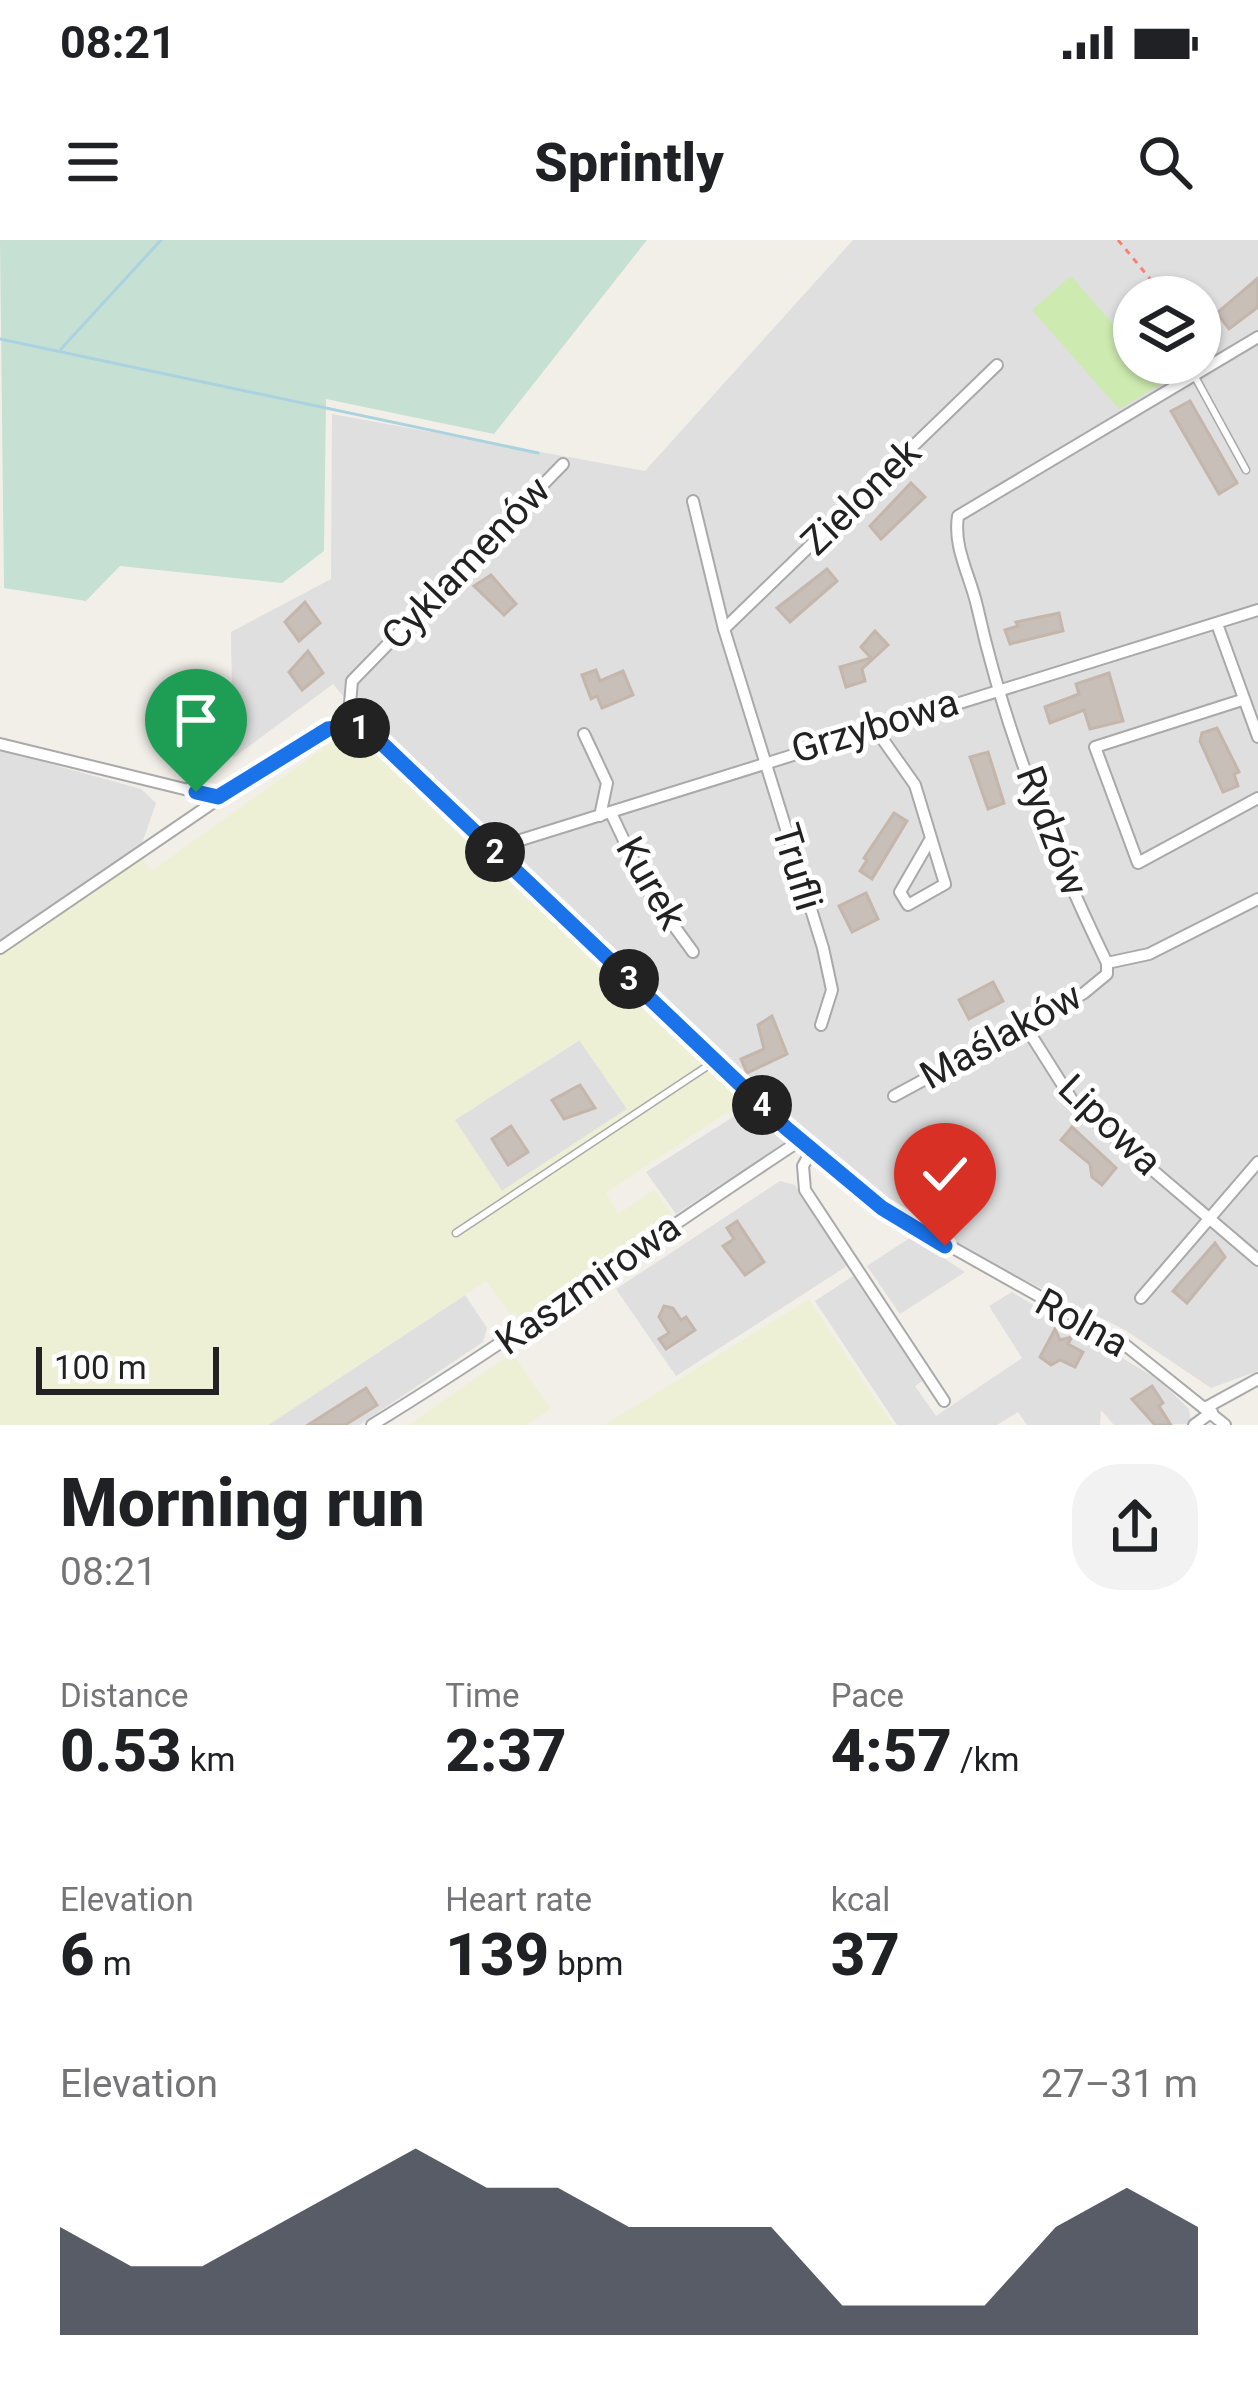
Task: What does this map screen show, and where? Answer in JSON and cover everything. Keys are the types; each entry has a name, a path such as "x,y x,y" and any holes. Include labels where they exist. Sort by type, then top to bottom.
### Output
{"street":[{"path":"1221,359 1258,337"},
{"name":"Zielonek","path":"724,629 998,365"},
{"name":"Rydzów","path":"1107,968 1055,855 1001,686 984,652 976,604 955,536 958,516 1179,384"},
{"name":"Cyklamenów","path":"348,726 352,680 563,464"},
{"name":"Trufli","path":"693,501 724,629 823,947 832,990 821,1025"},
{"name":"Grzybowa","path":"496,854 511,843 764,761 1258,610"},
{"path":"1217,624 1258,737"},
{"path":"1241,700 1095,746 1138,863 1258,798"},
{"path":"0,948 218,797 319,733 348,726"},
{"name":"Rolna","path":"348,726 380,740 715,1060 882,1208 1124,1344 1225,1425"},
{"path":"874,728 915,785 945,884 908,905 900,892 904,878 930,840"},
{"name":"Kurek","path":"584,734 613,794 635,805"},
{"path":"0,744 218,797"},
{"name":"Kurek","path":"607,783 606,814 647,890 693,952"},
{"name":"Maślaków","path":"894,1096 1084,992 1107,968 1149,954 1258,899"},
{"name":"Lipowa","path":"1024,1024 1075,1103 1258,1260"},
{"name":"Kaszmirowa","path":"372,1425 511,1340 600,1280 652,1237 801,1140"},
{"path":"812,1150 802,1166 805,1190 944,1401"},
{"path":"1141,1298 1258,1162"},
{"path":"1194,1425 1258,1379"}],"lane":[{"path":"1199,384 1246,470"},
{"path":"0,759 15,747"},
{"path":"456,1233 715,1060"}],"path":[{"path":"1118,240 1148,276"}],"shaded area":[{"path":"853,240 1258,240 1258,1371 1211,1388 1125,1330 975,1255 864,1185 362,719 333,684 233,758 231,632 331,579 332,414 645,471"},
{"path":"0,750 141,789 156,803 139,852 0,955"},
{"path":"580,1040 627,1109 502,1191 454,1120"},
{"path":"752,1105 789,1140 676,1214 646,1172"},
{"path":"780,1181 795,1185 847,1266 676,1376 616,1289"},
{"path":"911,1237 965,1272 900,1314 867,1266"},
{"path":"853,1276 924,1380 915,1386 936,1416 1022,1358 989,1306 1012,1292 1159,1380 1189,1409 1191,1424 1114,1425 1101,1410 1100,1425 1027,1425 1018,1412 997,1425 897,1425 815,1301"},
{"path":"465,1295 487,1328 483,1342 359,1425 268,1425"}],"green space":[{"path":"0,240 647,240 494,434 326,399 324,551 282,583 120,566 86,601 4,588"},
{"path":"1071,276 1113,324 1113,384 1162,384 1119,409 1032,310"},
{"path":"349,730 746,1100 606,1193 618,1214 654,1190 673,1216 526,1316 509,1313 486,1281 268,1425 0,1425 0,955 139,852 151,871","holes":["579,1040 627,1109 502,1191 455,1120"]},
{"path":"809,1299 893,1425 604,1425 676,1381"},
{"path":"512,1353 551,1409 526,1425 408,1425"}],"building":[{"path":"1258,278 1258,307 1229,329 1221,310"},
{"path":"1190,401 1237,483 1219,494 1171,411"},
{"path":"911,483 925,497 881,539 870,526"},
{"path":"827,569 837,581 790,622 777,608"},
{"path":"491,575 516,604 504,615 474,586"},
{"path":"305,602 320,623 299,641 285,622"},
{"path":"1059,613 1063,631 1010,644 1005,630 1018,626 1016,622"},
{"path":"875,631 888,645 862,669 865,681 846,687 840,667 871,658 861,647"},
{"path":"308,651 323,673 302,690 289,672"},
{"path":"596,670 600,681 623,671 633,695 602,708 597,696 591,699 582,675"},
{"path":"1109,673 1123,721 1090,729 1084,710 1050,723 1045,707 1079,694 1076,684"},
{"path":"1217,728 1239,772 1234,774 1238,786 1223,792 1200,741 1202,733"},
{"path":"988,752 1004,803 988,809 970,757"},
{"path":"894,813 907,821 872,879 860,871 864,858"},
{"path":"866,893 878,919 852,932 839,906"},
{"path":"993,982 1003,1001 969,1019 959,1000"},
{"path":"772,1016 787,1054 747,1073 741,1059 764,1049 758,1025"},
{"path":"580,1085 595,1108 564,1119 552,1100"},
{"path":"511,1126 528,1152 508,1165 492,1139"},
{"path":"1072,1127 1116,1168 1102,1185 1092,1177 1090,1164 1061,1140"},
{"path":"737,1221 764,1262 745,1275 723,1246 734,1239 727,1228"},
{"path":"1215,1243 1225,1257 1187,1303 1173,1291"},
{"path":"664,1306 673,1308 681,1320 686,1317 695,1330 666,1349 659,1339 669,1333 659,1317"},
{"path":"1055,1329 1060,1340 1072,1337 1068,1344 1083,1352 1075,1367 1060,1360 1051,1365 1040,1357"},
{"path":"1152,1386 1171,1425 1155,1425 1132,1399"},
{"path":"366,1388 377,1405 345,1425 308,1425"}],"waterway":[{"path":"61,349 161,240"},
{"path":"0,339 538,453"}],"route":[{"path":"196,792 218,797 328,729 348,726 372,734 786,1128 882,1208 945,1246"}]}
